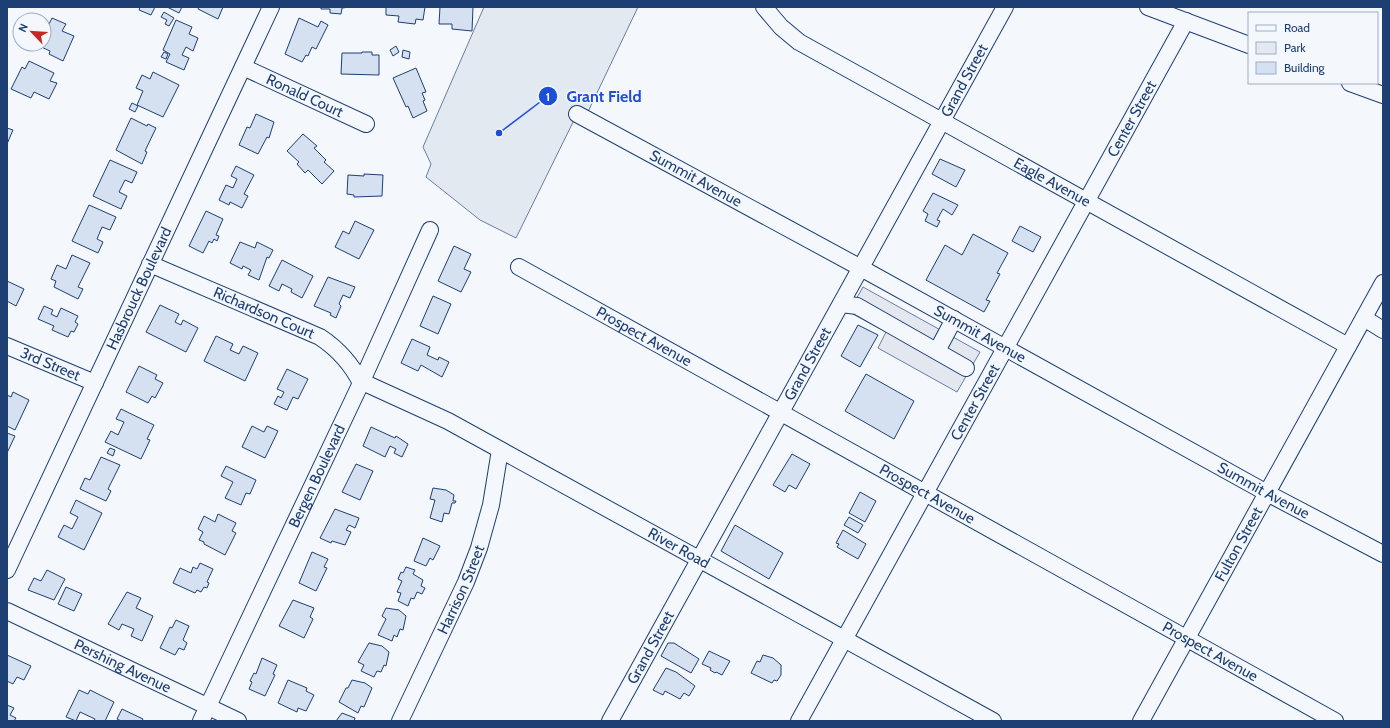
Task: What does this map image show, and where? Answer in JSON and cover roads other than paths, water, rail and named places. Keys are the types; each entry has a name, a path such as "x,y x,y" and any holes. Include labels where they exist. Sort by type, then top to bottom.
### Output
{"street":[{"name":"Hasbrouck Boulevard","path":"7,570 271,7"},
{"name":"Eagle Avenue","path":"764,7 781,27 799,42 1348,346"},
{"name":"Grand Street","path":"610,721 1005,7"},
{"path":"1148,7 1248,45"},
{"name":"Center Street","path":"799,721 1186,21"},
{"name":"Ronald Court","path":"242,67 366,124"},
{"path":"1353,84 1382,93"},
{"name":"Summit Avenue","path":"577,114 954,319 1267,493 1383,554"},
{"name":"Bergen Boulevard","path":"204,714 361,383 430,230"},
{"name":"Richardson Court","path":"150,264 320,337 346,358 361,383"},
{"name":"Prospect Avenue","path":"519,267 1187,637 1335,721"},
{"name":"Fulton Street","path":"1140,721 1383,283"},
{"path":"841,304 857,306 966,368"},
{"path":"1364,318 1383,330"},
{"path":"937,351 954,319"},
{"name":"3rd Street","path":"7,346 95,383"},
{"name":"River Road","path":"361,383 367,384 448,421 993,721"},
{"name":"Harrison Street","path":"400,721 466,582 479,548 491,506 500,450"},
{"name":"Pershing Avenue","path":"7,611 204,714 238,721"}],"place":[{"name":"Grant Field","path":"499,133"}]}
